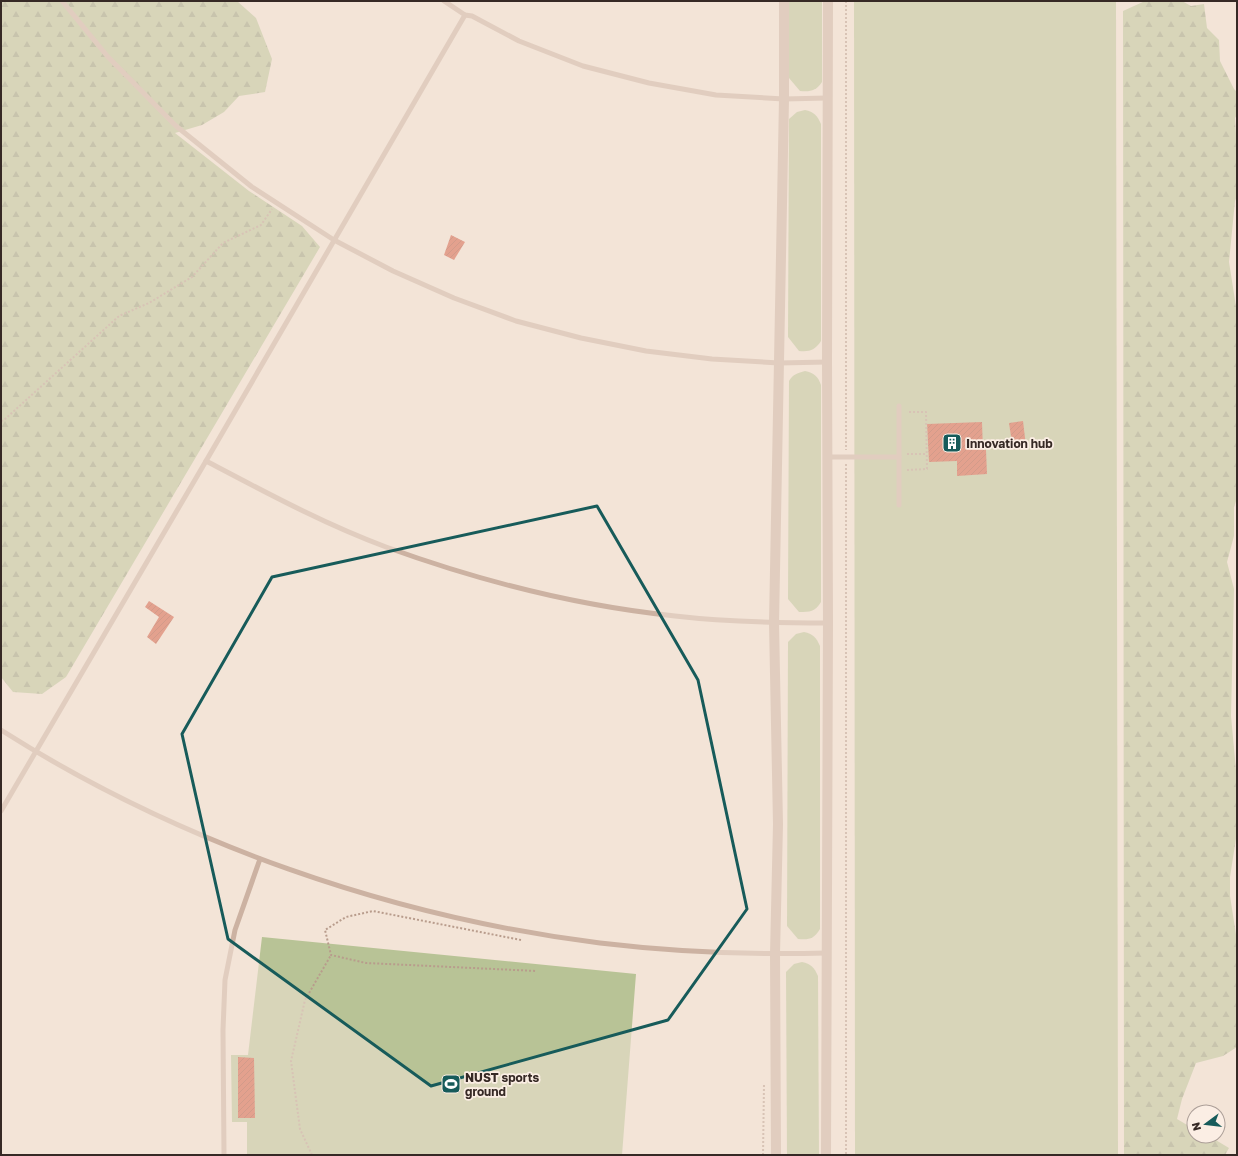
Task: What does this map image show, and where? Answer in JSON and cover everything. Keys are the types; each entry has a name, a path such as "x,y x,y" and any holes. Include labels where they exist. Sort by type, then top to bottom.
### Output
{"street":[{"path":"776,1155 775,954 778,824 774,623 784,99 784,1"},
{"path":"826,1155 828,1"}],"lane":[{"path":"62,1 108,57 176,126 252,187 334,240 393,271 454,298 516,320 574,336 646,351 712,359 778,363 827,362"},
{"path":"444,1 465,15 472,16 519,41 583,66 649,84 716,95 784,99 827,98"},
{"path":"1,811 465,15"},
{"path":"899,406 899,504"},
{"path":"828,457 899,457"},
{"path":"206,461 294,508 350,532 386,547 480,578 577,601 667,615 774,623 828,623"},
{"path":"1,730 35,752 145,810 260,859 343,888 428,911 514,930 600,943 687,951 775,954 826,953"},
{"path":"224,1155 223,1030 225,980 235,930 260,859"}],"path":[{"path":"846,1 846,1155"},
{"path":"1,421 4,420 119,316 149,302 192,277 223,243 260,225 277,203"},
{"path":"899,413 926,412 927,469 899,470"},
{"path":"312,1155 300,1129 292,1061 305,1000 331,955 325,930 346,917 372,911 527,941"},
{"path":"331,955 366,963 537,971"},
{"path":"763,1155 764,1078"}],"highlighted area":[{"path":"597,506 698,680 747,909 668,1020 431,1086 228,939 182,734 272,577"}],"green space":[{"path":"1,1 237,1 256,18 272,59 265,92 239,96 224,112 202,125 175,133 249,191 302,226 320,247 66,677 42,694 13,692 1,677"},
{"path":"789,1 822,1 822,82 815,89 810,91 800,91 789,78"},
{"path":"854,1 1116,1 1118,1155 855,1155"},
{"path":"1145,1 1182,1 1191,6 1204,4 1207,28 1219,40 1220,61 1237,92 1237,115 1235,118 1237,196 1235,201 1229,262 1237,313 1237,498 1234,507 1234,536 1227,562 1234,589 1231,716 1237,781 1237,832 1230,877 1230,896 1237,941 1237,1047 1223,1056 1196,1063 1182,1099 1177,1119 1186,1124 1186,1144 1222,1144 1229,1148 1225,1155 1124,1155 1123,11"},
{"path":"805,110 815,114 821,124 821,341 817,346 809,351 799,351 788,337 789,119 797,112"},
{"path":"805,371 815,375 821,385 821,602 817,608 812,611 799,612 788,599 789,381 794,375"},
{"path":"804,632 814,636 820,646 820,929 813,937 808,939 798,939 787,926 788,642 796,634"},
{"path":"262,937 636,974 622,1155 247,1155 247,1122 232,1122 231,1055 248,1055"},
{"path":"802,962 812,966 818,976 819,1155 787,1155 786,972 794,964"}],"building":[{"path":"451,235 465,242 454,260 444,255"},
{"path":"1023,421 1026,446 1012,443 1009,423"},
{"name":"Innovation hub","path":"982,422 983,450 986,450 987,474 957,476 957,461 929,462 927,424"},
{"path":"149,601 174,617 156,644 147,637 159,617 145,607"},
{"path":"238,1057 254,1058 255,1118 238,1118"}],"place":[{"name":"Innovation hub","path":"952,443"},
{"name":"NUST sports ground","path":"451,1084"}]}
